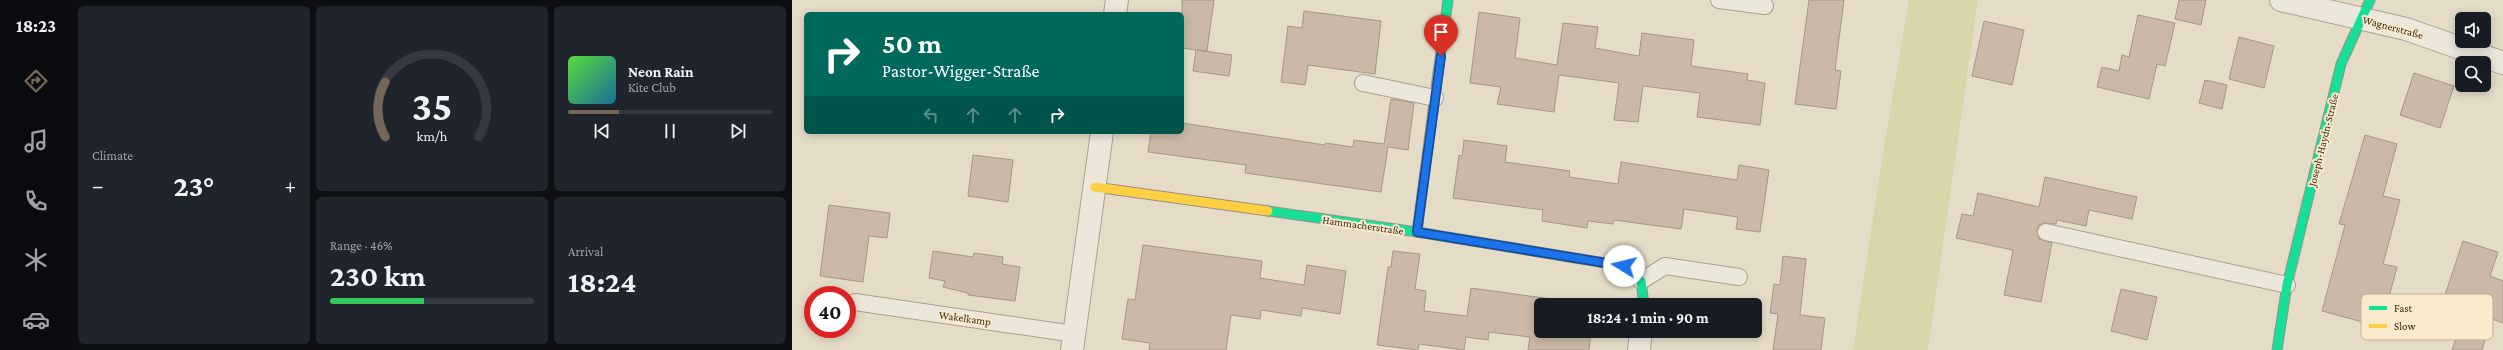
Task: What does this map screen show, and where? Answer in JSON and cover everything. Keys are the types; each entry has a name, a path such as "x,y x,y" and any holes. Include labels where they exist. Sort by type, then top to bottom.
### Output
{"street":[{"path":"1115,12 1117,0"},
{"path":"1417,232 1448,0"},
{"name":"Wagnerstraße","path":"2280,0 2328,13 2366,9 2406,28 2503,63"},
{"name":"Joseph-Haydn-Straße","path":"2277,350 2287,285 2341,64 2366,9"},
{"name":"Wakelkamp","path":"1073,342 1102,134"},
{"name":"Hammacherstraße","path":"1095,187 1417,232 1624,266 1641,281"},
{"path":"1641,281 1643,298"},
{"path":"1639,350 1640,338"}],"lane":[{"path":"1719,0 1765,6"},
{"path":"1363,83 1435,98"},
{"path":"2046,232 2287,285"},
{"path":"1641,281 1665,266 1739,277"},
{"name":"Wakelkamp","path":"856,302 1073,342"}],"green space":[{"path":"1909,0 1978,0 1928,350 1853,350 1883,153"}],"building":[{"path":"1182,0 1214,0 1207,51 1197,50 1232,55 1229,76 1193,71 1196,50 1184,48 1184,12 1182,12"},
{"path":"1809,0 1844,0 1835,70 1841,71 1836,109 1795,104"},
{"path":"2179,0 2206,0 2201,25 2175,19"},
{"path":"1304,11 1381,21 1375,74 1308,65 1305,85 1281,82 1288,26 1302,28"},
{"path":"1479,12 1520,18 1515,58 1557,65 1563,23 1598,27 1595,48 1639,56 1642,33 1694,40 1691,66 1748,74 1747,80 1765,83 1760,125 1697,117 1700,93 1643,86 1638,122 1614,120 1619,83 1559,75 1554,112 1497,104 1501,87 1470,83"},
{"path":"2138,15 2175,23 2165,66 2157,64 2149,99 2097,87 2102,67 2119,71 2122,55 2129,57"},
{"path":"1984,21 2024,30 2012,85 1972,76"},
{"path":"2239,37 2274,46 2264,88 2229,79"},
{"path":"2414,73 2454,86 2440,128 2400,115"},
{"path":"2205,80 2227,85 2222,109 2199,103"},
{"path":"1391,99 1414,103 1408,150 1388,147 1381,192 1245,173 1246,165 1148,152 1151,134 1184,134 1184,123 1325,145 1325,143 1353,147 1354,140 1384,144"},
{"path":"2365,135 2397,144 2383,196 2400,200 2383,264 2397,267 2390,294 2361,294 2361,322 2322,311 2345,225 2339,224"},
{"path":"1464,140 1507,146 1505,162 1570,171 1569,177 1618,184 1621,162 1737,180 1739,165 1769,170 1760,232 1736,229 1738,217 1684,209 1681,229 1614,220 1613,224 1588,221 1587,228 1542,221 1543,210 1453,198 1459,155 1462,156"},
{"path":"973,155 1013,160 1008,202 968,196"},
{"path":"2045,177 2137,197 2132,219 2089,210 2086,226 2057,220 2056,224 2044,223 2039,225 2037,230 2039,239 2052,243 2041,302 2004,295 2013,250 1956,238 1962,214 1973,216 1978,193 2039,207"},
{"path":"829,205 890,213 887,238 869,236 863,282 820,276"},
{"path":"2463,241 2498,252 2490,276 2503,281 2503,323 2493,319 2493,294 2445,294"},
{"path":"1143,245 1262,261 1260,278 1304,285 1307,265 1346,271 1340,314 1302,308 1301,316 1261,310 1260,319 1231,315 1226,350 1149,350 1150,343 1122,339 1128,299 1135,300"},
{"path":"933,251 973,257 974,253 1003,257 1002,264 1020,267 1015,301 968,295 968,293 943,287 945,281 929,278"},
{"path":"1393,251 1420,254 1415,289 1426,291 1424,311 1467,316 1471,288 1544,298 1534,298 1534,338 1590,338 1589,350 1528,350 1530,337 1489,332 1488,340 1466,337 1464,350 1419,344 1418,350 1377,345 1388,267 1391,267"},
{"path":"1783,256 1806,259 1800,315 1825,318 1821,350 1773,350 1778,314 1770,313 1774,284 1780,285"},
{"path":"2121,289 2157,297 2147,340 2111,331"},
{"path":"2455,340 2485,340 2482,350 2452,350"}],"traffic: fast":[{"path":"1438,73 1448,0"},
{"path":"2277,350 2287,285 2341,64 2370,0"},
{"path":"1268,211 1417,232 1624,266 1641,281 1643,298"}],"traffic: slow":[{"path":"1417,232 1438,73"},
{"path":"1095,187 1268,211"}],"route":[{"path":"1441,56 1417,232 1624,266"}]}
